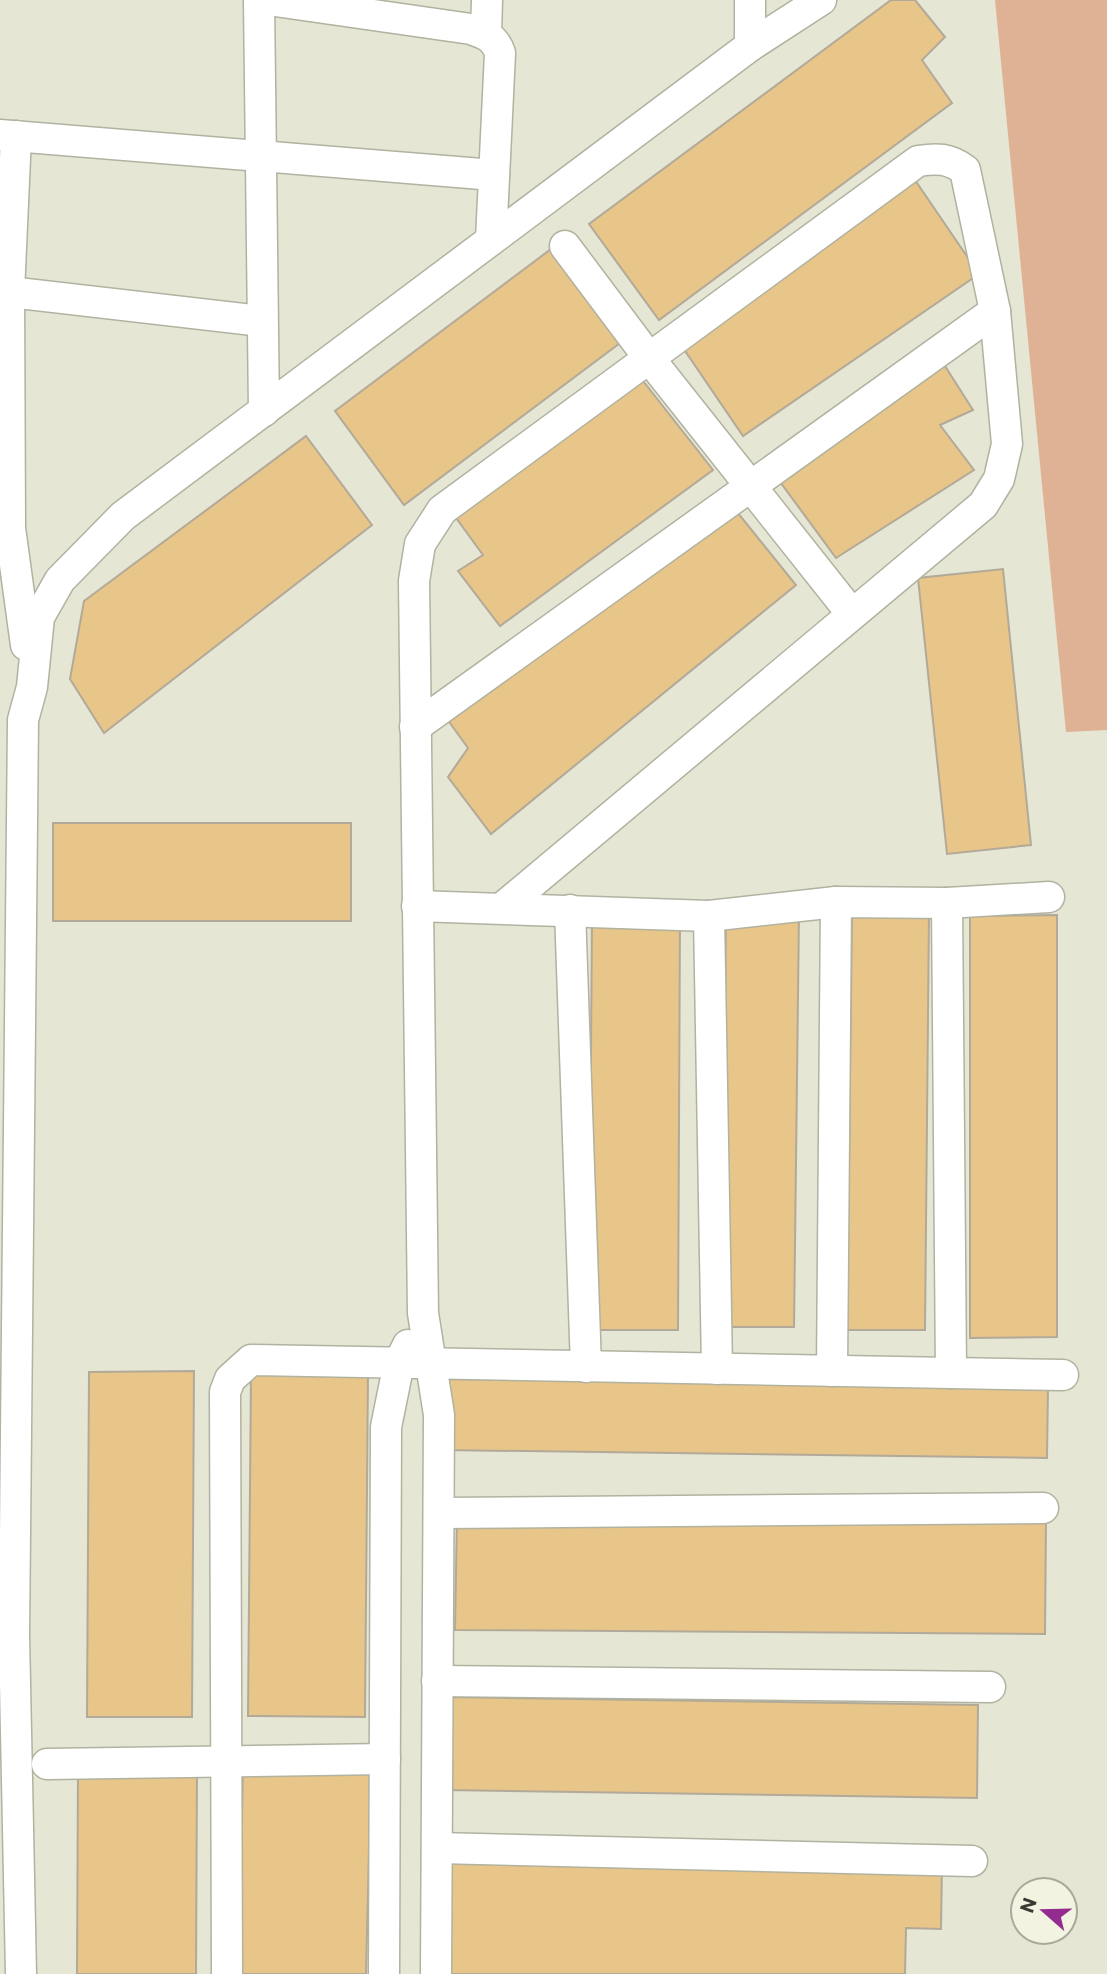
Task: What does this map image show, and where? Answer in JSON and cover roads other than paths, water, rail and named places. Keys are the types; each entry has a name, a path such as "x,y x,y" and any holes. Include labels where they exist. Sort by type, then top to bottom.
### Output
{"street":[{"path":"259,0 264,411"},
{"path":"268,0 471,29 486,33 496,43 500,53 491,240"},
{"path":"486,0 486,33"},
{"path":"750,0 750,46"},
{"path":"21,1974 10,1929 7,1669 11,919 23,720 32,687 39,617 60,580 123,516 750,46 821,0"},
{"path":"32,687 10,604 5,291 8,135 494,175"},
{"path":"436,1974 439,1415 423,1313 414,581 420,544 442,510 918,161 934,158 952,160 965,170 995,311 1007,444 999,480 983,505 502,908"},
{"path":"565,246 649,358 852,614"},
{"path":"5,291 262,321"},
{"path":"415,727 995,311"},
{"path":"417,906 709,916 836,902 947,903 1049,897"},
{"path":"832,1371 836,902"},
{"path":"947,903 951,1373"},
{"path":"570,910 586,1367"},
{"path":"709,916 717,1369"},
{"path":"384,1974 386,1427 399,1363 423,1313"},
{"path":"227,1974 226,1392 230,1379 251,1360 1063,1375"},
{"path":"439,1514 1043,1508"},
{"path":"438,1681 990,1687"},
{"path":"47,1764 385,1759"},
{"path":"436,1848 972,1861"}]}
